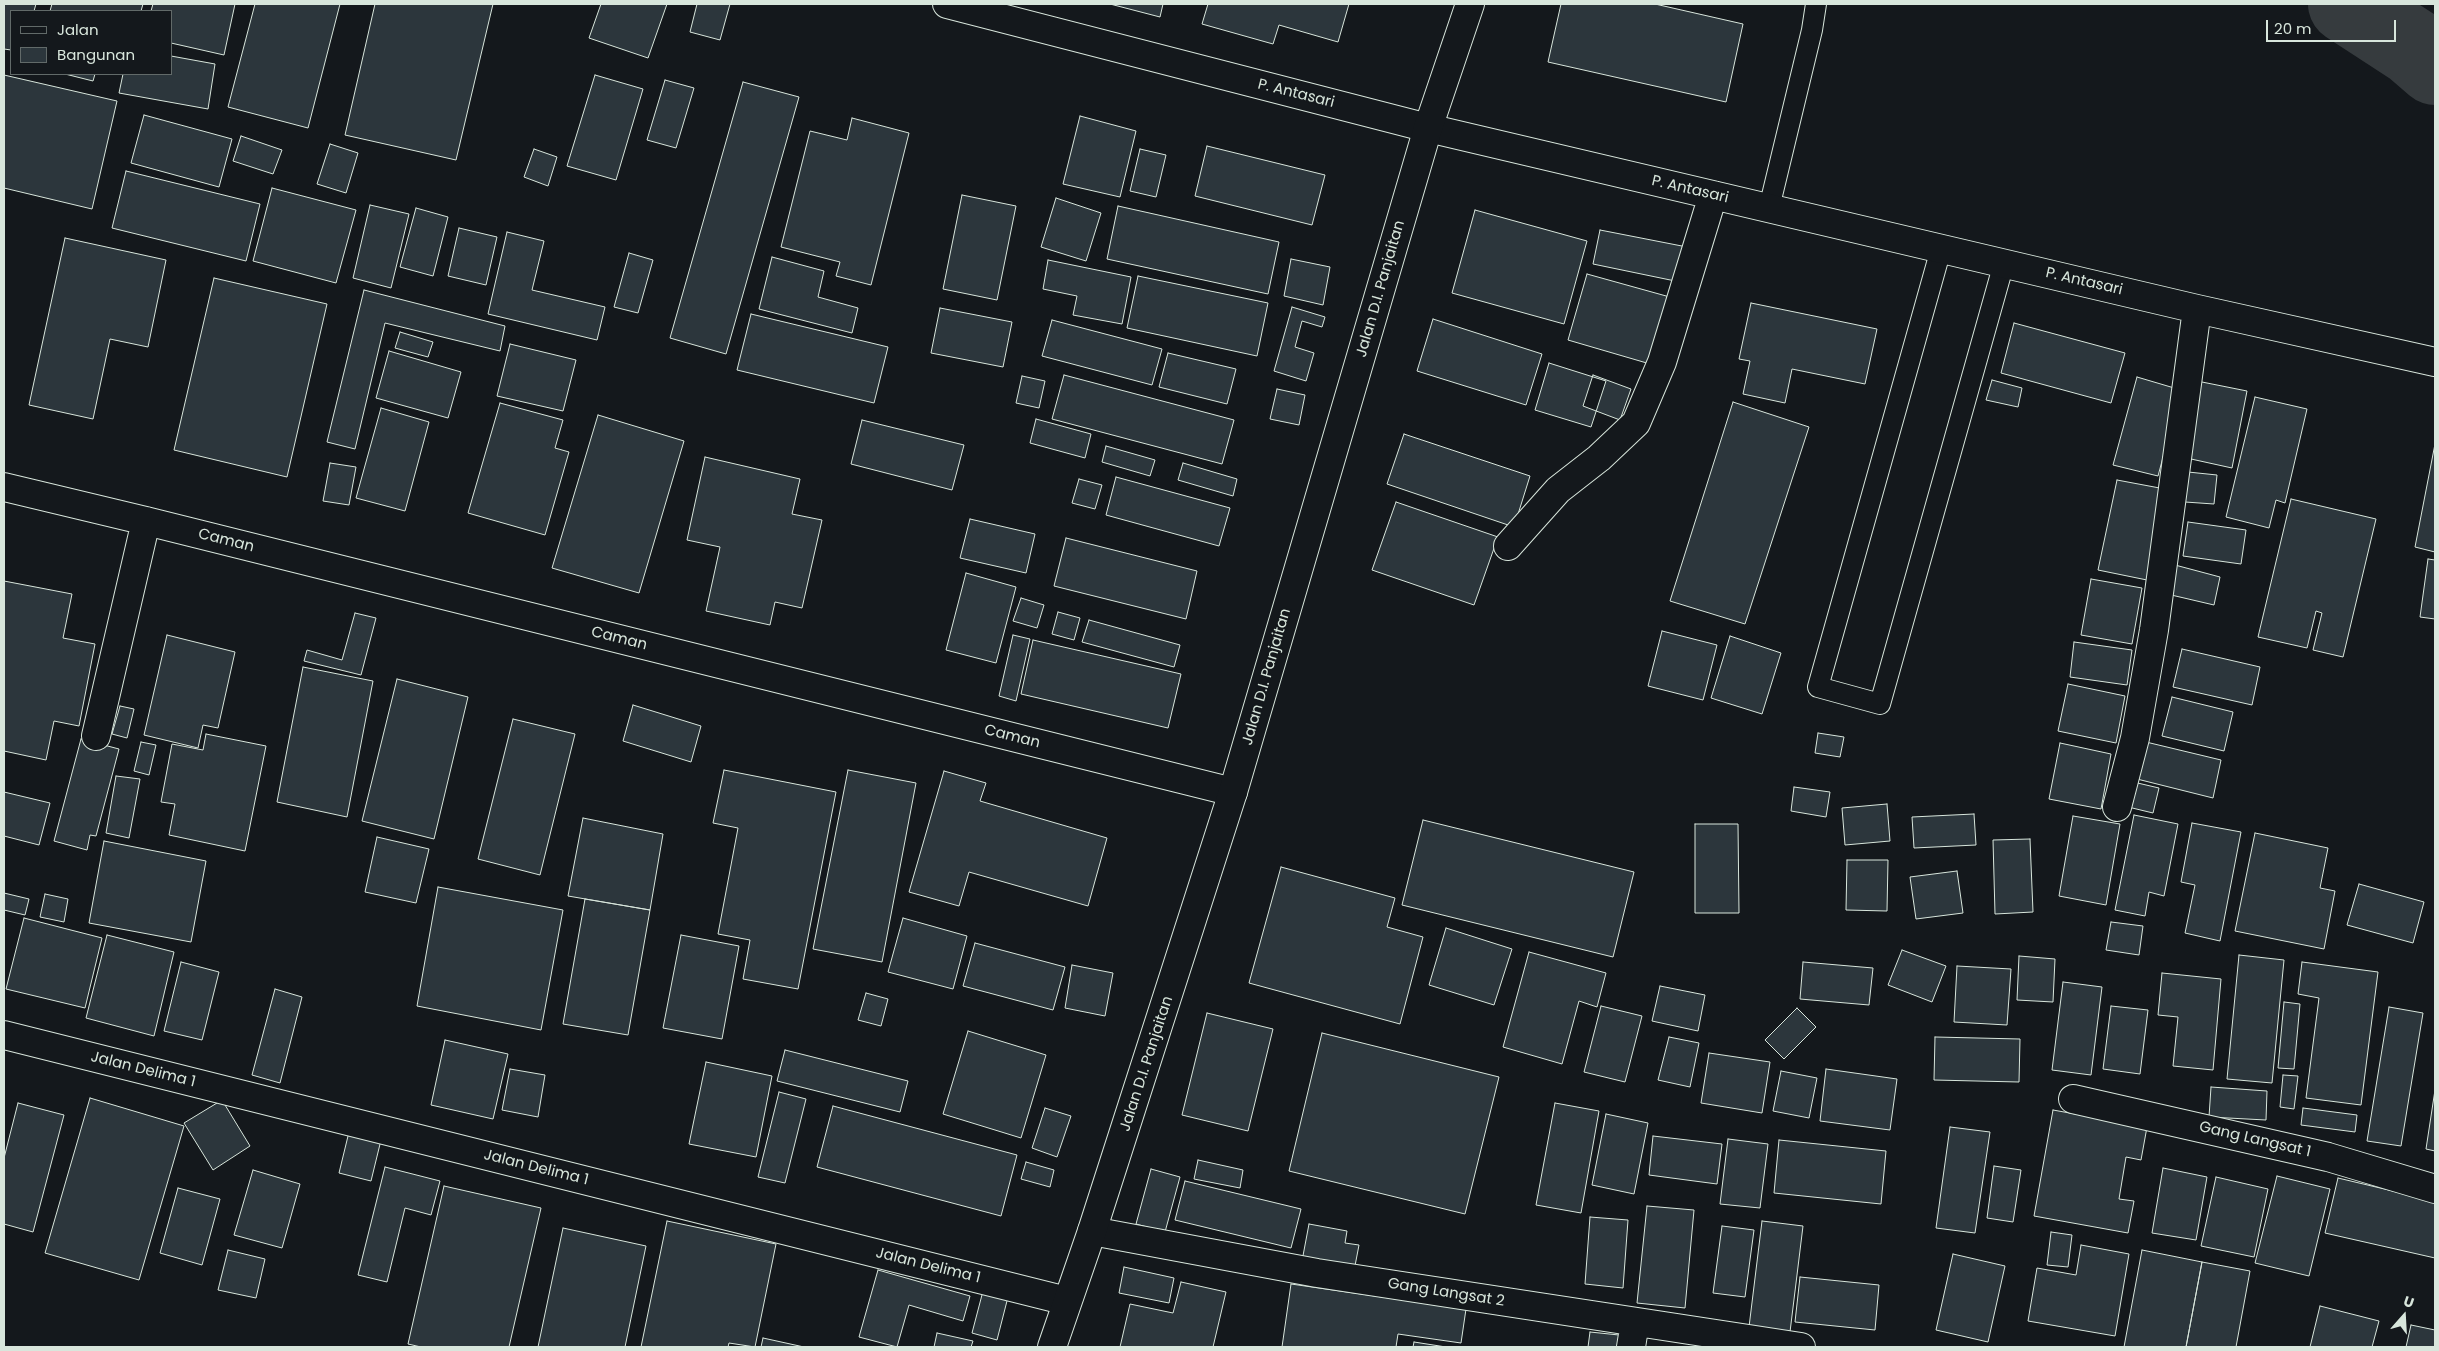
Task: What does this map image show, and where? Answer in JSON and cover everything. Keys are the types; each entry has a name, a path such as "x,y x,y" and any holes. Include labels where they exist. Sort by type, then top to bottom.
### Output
{"street":[{"name":"P. Antasari","path":"947,4 1428,128 2197,309 2435,362"},
{"name":"Jalan D.I. Panjaitan","path":"1052,1347 1092,1231 1233,792 1428,128 1470,4"},
{"path":"1508,546 1558,490 1611,448 1636,423 1662,362 1713,195"},
{"path":"2117,807 2135,738 2150,654 2197,309"},
{"name":"Caman","path":"4,487 1233,792"},
{"path":"96,736 146,521"},
{"name":"Jalan Delima 1","path":"4,1036 1067,1301"},
{"name":"Gang Langsat 1","path":"2073,1099 2328,1157 2435,1189"},
{"name":"Gang Langsat 2","path":"1092,1231 1633,1335 1801,1347"}],"lane":[{"path":"1769,208 1812,30 1816,4"},
{"path":"1941,249 1818,687 1880,704 2004,263"}],"building":[{"path":"4,4 36,4 34,10 10,10 10,50 4,49"},
{"path":"52,4 143,4 141,10 50,10"},
{"path":"153,4 235,4 224,55 172,43 172,10 151,10"},
{"path":"255,4 340,4 308,128 228,107"},
{"path":"375,4 493,4 456,160 345,135"},
{"path":"601,4 667,4 648,58 589,38"},
{"path":"697,4 730,4 720,40 690,32"},
{"path":"1110,4 1163,4 1160,17"},
{"path":"1208,4 1349,4 1338,42 1279,25 1273,44 1202,24"},
{"path":"1561,4 1655,4 1743,24 1726,102 1548,62"},
{"path":"172,56 215,64 208,109 119,93 123,75 172,75"},
{"path":"4,75 117,101 92,209 4,188"},
{"path":"69,75 95,75 93,81"},
{"path":"595,75 643,89 616,180 567,166"},
{"path":"665,80 694,88 676,148 647,140"},
{"path":"743,82 799,97 726,354 670,338"},
{"path":"144,115 232,139 219,187 131,163"},
{"path":"1080,116 1136,131 1120,197 1063,184"},
{"path":"852,118 909,133 871,285 836,276 840,262 781,247 810,131 847,140"},
{"path":"241,136 282,150 273,174 233,161"},
{"path":"330,144 358,153 346,193 317,184"},
{"path":"1207,146 1325,175 1312,225 1195,196"},
{"path":"534,149 557,157 548,186 524,177"},
{"path":"1140,149 1166,155 1156,197 1130,191"},
{"path":"126,171 260,204 246,261 112,228"},
{"path":"272,188 356,210 336,283 253,261"},
{"path":"962,195 1016,206 997,300 943,289"},
{"path":"1056,198 1101,213 1086,261 1041,247"},
{"path":"370,205 409,214 391,288 353,278"},
{"path":"1118,206 1279,242 1268,294 1107,259"},
{"path":"416,208 448,217 433,276 400,267"},
{"path":"1475,210 1587,241 1564,324 1452,293"},
{"path":"459,228 497,237 486,285 448,276"},
{"path":"1600,230 1687,247 1680,282 1593,264"},
{"path":"507,232 544,241 532,290 605,307 597,340 488,314"},
{"path":"65,238 166,260 148,347 110,339 93,419 29,405"},
{"path":"629,253 653,260 638,313 614,307"},
{"path":"772,257 824,271 818,297 858,308 852,333 759,309"},
{"path":"1291,259 1330,267 1323,305 1284,296"},
{"path":"1048,260 1131,277 1122,324 1073,315 1077,296 1043,289"},
{"path":"1587,274 1677,299 1657,366 1568,340"},
{"path":"1138,276 1268,303 1257,356 1127,328"},
{"path":"214,278 327,304 287,477 174,450"},
{"path":"364,290 505,326 500,351 385,323 355,449 327,442"},
{"path":"1751,303 1877,329 1865,384 1792,369 1785,403 1743,394 1750,361 1739,359"},
{"path":"1292,307 1325,317 1322,327 1302,321 1295,347 1314,353 1306,381 1274,371"},
{"path":"940,308 1012,322 1003,367 931,353"},
{"path":"751,314 888,347 874,403 737,370"},
{"path":"1433,319 1542,354 1526,405 1417,371"},
{"path":"1052,320 1162,349 1152,385 1042,356"},
{"path":"2014,323 2125,353 2111,403 2001,373"},
{"path":"400,332 433,342 428,357 395,348"},
{"path":"510,344 576,360 563,411 497,396"},
{"path":"389,351 461,372 448,418 376,398"},
{"path":"1168,353 1236,369 1227,404 1159,387"},
{"path":"1549,363 1606,381 1591,427 1535,410"},
{"path":"1064,375 1234,420 1222,464 1052,419"},
{"path":"1593,375 1631,389 1620,420 1583,406"},
{"path":"1022,376 1045,381 1039,408 1016,403"},
{"path":"2137,377 2181,390 2158,476 2113,465"},
{"path":"1992,380 2022,388 2018,407 1986,400"},
{"path":"2197,381 2247,391 2232,468 2182,457"},
{"path":"1277,389 1305,395 1299,425 1270,419"},
{"path":"2255,397 2307,409 2285,503 2276,500 2269,528 2226,517"},
{"path":"1733,402 1809,427 1745,624 1670,601"},
{"path":"500,403 563,420 555,448 569,452 545,535 468,513"},
{"path":"381,408 429,422 405,511 356,498"},
{"path":"598,415 684,441 639,593 552,568"},
{"path":"1036,419 1091,434 1085,458 1030,443"},
{"path":"862,420 964,445 952,490 851,464"},
{"path":"1404,434 1530,476 1514,527 1387,484"},
{"path":"2435,444 2435,552 2415,547"},
{"path":"1106,446 1155,460 1150,476 1102,462"},
{"path":"705,457 800,479 792,514 822,520 802,608 775,602 770,625 706,611 720,547 687,540"},
{"path":"330,463 356,467 349,505 323,501"},
{"path":"1183,463 1237,479 1233,496 1178,480"},
{"path":"2188,472 2217,475 2214,504 2185,502"},
{"path":"1116,477 1230,508 1219,546 1106,515"},
{"path":"1079,479 1102,485 1095,509 1072,503"},
{"path":"2117,480 2165,489 2147,580 2098,570"},
{"path":"2291,499 2376,519 2343,657 2313,650 2322,613 2316,611 2307,648 2258,637"},
{"path":"1396,502 1498,537 1474,605 1372,570"},
{"path":"970,519 1035,534 1026,573 960,558"},
{"path":"2188,522 2246,530 2241,564 2183,556"},
{"path":"1066,538 1197,571 1186,619 1054,586"},
{"path":"2428,559 2435,560 2435,619 2420,617"},
{"path":"2175,565 2220,577 2214,605 2167,594"},
{"path":"966,573 1016,587 996,663 946,650"},
{"path":"2091,579 2142,588 2132,644 2081,635"},
{"path":"4,581 72,594 63,638 95,644 79,726 54,721 46,760 4,751"},
{"path":"1021,598 1044,605 1037,628 1013,621"},
{"path":"1058,612 1080,618 1074,640 1052,634"},
{"path":"355,613 376,618 361,675 304,661 307,650 342,660"},
{"path":"1089,620 1180,645 1174,667 1082,642"},
{"path":"1662,631 1717,645 1703,700 1648,686"},
{"path":"167,635 235,652 218,728 203,725 198,748 144,735"},
{"path":"1013,635 1030,639 1016,701 999,696"},
{"path":"1730,636 1781,653 1762,714 1711,698"},
{"path":"1033,640 1181,674 1168,728 1021,694"},
{"path":"2074,642 2132,650 2127,685 2070,677"},
{"path":"2182,649 2260,667 2252,705 2173,687"},
{"path":"303,667 373,681 347,817 277,802"},
{"path":"397,679 468,697 434,839 362,821"},
{"path":"2068,684 2125,696 2116,743 2058,731"},
{"path":"2172,697 2233,712 2224,751 2162,736"},
{"path":"633,705 701,726 691,762 623,741"},
{"path":"120,706 134,709 127,738 112,734"},
{"path":"513,719 575,734 540,875 478,859"},
{"path":"1818,733 1844,737 1840,757 1815,753"},
{"path":"206,734 266,746 245,851 169,835 175,804 161,802 172,744 203,750"},
{"path":"81,739 119,749 96,836 90,835 87,850 54,841"},
{"path":"141,742 156,745 149,775 134,771"},
{"path":"2146,742 2221,760 2213,798 2137,779"},
{"path":"2060,743 2111,754 2101,809 2049,799"},
{"path":"724,770 836,792 798,989 743,979 750,940 718,934 738,828 713,823"},
{"path":"848,770 916,783 882,962 813,949"},
{"path":"944,771 986,783 980,801 1107,838 1088,906 969,872 959,906 909,892"},
{"path":"116,776 140,779 129,838 106,833"},
{"path":"2129,781 2159,788 2153,813 2124,806"},
{"path":"1794,787 1830,792 1826,817 1791,811"},
{"path":"4,792 50,803 39,845 4,836"},
{"path":"1887,804 1890,841 1845,845 1842,808"},
{"path":"1974,814 1976,845 1914,848 1912,817"},
{"path":"2134,815 2178,824 2164,896 2149,892 2145,916 2115,910"},
{"path":"2073,816 2120,824 2106,905 2059,896"},
{"path":"583,818 663,834 650,910 568,896"},
{"path":"1423,820 1634,872 1613,957 1402,905"},
{"path":"2192,823 2241,832 2220,941 2185,933 2195,885 2181,882"},
{"path":"1695,824 1738,824 1739,913 1695,913"},
{"path":"2255,833 2328,848 2320,888 2335,891 2324,949 2235,931"},
{"path":"377,837 429,849 416,903 365,892"},
{"path":"2030,839 2033,912 1995,914 1993,840"},
{"path":"104,841 206,861 191,942 89,923"},
{"path":"1847,860 1888,860 1887,911 1846,910"},
{"path":"1281,867 1395,898 1387,927 1423,937 1400,1024 1249,983"},
{"path":"1957,871 1963,913 1916,919 1910,877"},
{"path":"2359,884 2424,902 2413,943 2347,925"},
{"path":"438,887 563,910 541,1030 417,1006"},
{"path":"4,893 29,899 25,915 4,910"},
{"path":"45,894 68,899 64,922 40,917"},
{"path":"585,899 650,910 628,1035 563,1024"},
{"path":"24,918 102,938 85,1008 6,989"},
{"path":"903,918 967,936 953,989 888,972"},
{"path":"2111,922 2143,926 2139,955 2106,950"},
{"path":"1446,928 1512,949 1494,1005 1429,985"},
{"path":"107,935 174,952 154,1036 86,1018"},
{"path":"681,935 739,946 722,1039 663,1028"},
{"path":"975,943 1065,967 1053,1010 963,986"},
{"path":"1902,950 1946,966 1932,1002 1888,985"},
{"path":"1529,952 1606,973 1597,1007 1579,1001 1562,1064 1503,1047"},
{"path":"2239,955 2284,960 2272,1083 2227,1079"},
{"path":"2019,956 2055,959 2053,1002 2017,1000"},
{"path":"181,962 219,972 202,1040 164,1031"},
{"path":"1803,962 1873,968 1869,1005 1800,999"},
{"path":"2302,962 2378,972 2361,1105 2306,1098 2319,998 2298,994"},
{"path":"1072,965 1113,973 1105,1016 1065,1008"},
{"path":"1957,966 2011,969 2007,1025 1954,1022"},
{"path":"2162,973 2221,979 2213,1070 2173,1066 2178,1017 2158,1015"},
{"path":"2063,982 2102,987 2091,1075 2052,1070"},
{"path":"1660,986 1705,995 1698,1031 1652,1021"},
{"path":"275,989 302,997 280,1083 252,1075"},
{"path":"866,993 888,999 881,1026 858,1020"},
{"path":"2284,1002 2300,1004 2294,1069 2278,1068"},
{"path":"1601,1006 1642,1016 1625,1082 1584,1072"},
{"path":"2111,1006 2148,1010 2140,1074 2103,1069"},
{"path":"2389,1007 2423,1013 2401,1146 2367,1141"},
{"path":"1797,1008 1816,1027 1784,1059 1765,1040"},
{"path":"1207,1013 1273,1029 1248,1131 1182,1115"},
{"path":"968,1031 1046,1055 1021,1138 943,1114"},
{"path":"1322,1033 1499,1077 1465,1214 1289,1171"},
{"path":"1669,1037 1699,1043 1690,1087 1658,1080"},
{"path":"1935,1037 2020,1039 2019,1082 1934,1080"},
{"path":"445,1040 508,1054 493,1119 431,1105"},
{"path":"785,1050 908,1081 900,1112 777,1081"},
{"path":"1709,1053 1770,1062 1762,1113 1701,1103"},
{"path":"706,1062 772,1076 756,1157 689,1144"},
{"path":"510,1069 545,1075 538,1117 502,1110"},
{"path":"1826,1069 1897,1079 1890,1130 1820,1121"},
{"path":"1781,1071 1817,1078 1809,1118 1773,1111"},
{"path":"2283,1075 2298,1076 2294,1109 2280,1107"},
{"path":"2211,1087 2267,1091 2266,1120 2209,1117"},
{"path":"2435,1090 2435,1151 2426,1149"},
{"path":"779,1092 806,1099 785,1183 758,1177"},
{"path":"90,1098 184,1126 139,1280 45,1253"},
{"path":"222,1100 250,1146 213,1170 184,1123"},
{"path":"18,1103 64,1115 33,1232 4,1224 4,1158"},
{"path":"1555,1103 1599,1111 1581,1213 1536,1205"},
{"path":"833,1106 1017,1155 1001,1216 817,1167"},
{"path":"1045,1108 1071,1116 1057,1157 1032,1148"},
{"path":"2303,1108 2357,1115 2355,1132 2301,1125"},
{"path":"2053,1110 2147,1127 2141,1160 2126,1157 2119,1199 2134,1201 2128,1233 2034,1216"},
{"path":"1606,1114 1648,1123 1634,1194 1592,1185"},
{"path":"1950,1127 1990,1132 1975,1233 1936,1228"},
{"path":"349,1132 381,1140 371,1181 339,1173"},
{"path":"1653,1136 1722,1144 1717,1184 1649,1175"},
{"path":"1728,1139 1768,1144 1760,1208 1720,1204"},
{"path":"1779,1140 1886,1151 1881,1204 1774,1193"},
{"path":"1198,1160 1243,1170 1240,1188 1194,1179"},
{"path":"1026,1162 1054,1170 1050,1187 1021,1179"},
{"path":"1994,1166 2021,1170 2013,1222 1987,1218"},
{"path":"385,1167 440,1181 431,1215 405,1208 387,1282 358,1275"},
{"path":"2163,1168 2207,1177 2196,1240 2152,1233"},
{"path":"1151,1169 1180,1177 1165,1232 1136,1224"},
{"path":"253,1170 300,1184 282,1248 234,1235"},
{"path":"2277,1176 2330,1189 2309,1276 2255,1263"},
{"path":"2216,1177 2268,1189 2254,1257 2201,1246"},
{"path":"2338,1178 2435,1201 2435,1258 2325,1233"},
{"path":"1185,1181 1301,1209 1291,1248 1175,1220"},
{"path":"444,1186 541,1208 509,1347 421,1347 408,1344"},
{"path":"178,1188 220,1199 202,1265 160,1253"},
{"path":"1647,1206 1694,1210 1685,1308 1637,1303"},
{"path":"1590,1217 1628,1220 1623,1288 1585,1284"},
{"path":"667,1221 776,1244 755,1347 729,1343 728,1347 641,1347"},
{"path":"1762,1221 1803,1226 1790,1332 1749,1327"},
{"path":"1309,1224 1347,1231 1345,1243 1359,1245 1354,1271 1302,1261"},
{"path":"1722,1226 1754,1230 1745,1297 1713,1293"},
{"path":"563,1228 646,1246 625,1347 538,1347"},
{"path":"2051,1232 2072,1235 2068,1267 2047,1265"},
{"path":"2081,1245 2129,1254 2115,1336 2028,1321 2037,1268 2076,1275"},
{"path":"228,1250 265,1259 256,1298 218,1290"},
{"path":"2142,1250 2202,1262 2186,1347 2124,1347"},
{"path":"1953,1254 2005,1266 1988,1342 1936,1330"},
{"path":"2202,1262 2250,1271 2236,1347 2186,1347"},
{"path":"1124,1267 1174,1278 1169,1303 1119,1293"},
{"path":"878,1270 970,1296 963,1321 909,1305 897,1347 859,1337"},
{"path":"1800,1277 1879,1285 1875,1330 1795,1322"},
{"path":"1181,1282 1226,1292 1213,1347 1120,1347 1130,1304 1173,1313"},
{"path":"1291,1284 1466,1309 1461,1343 1398,1334 1396,1347 1282,1347"},
{"path":"983,1291 1008,1297 997,1340 972,1333"},
{"path":"2320,1306 2379,1321 2372,1347 2310,1347"},
{"path":"2411,1325 2435,1330 2435,1347 2406,1347"},
{"path":"1590,1332 1619,1335 1617,1347 1588,1347"},
{"path":"937,1333 973,1341 971,1347 934,1347"},
{"path":"763,1338 804,1347 761,1347"},
{"path":"1414,1342 1446,1347 1413,1347"}],"waterway":[{"path":"2347,4 2413,47 2435,66"}]}
